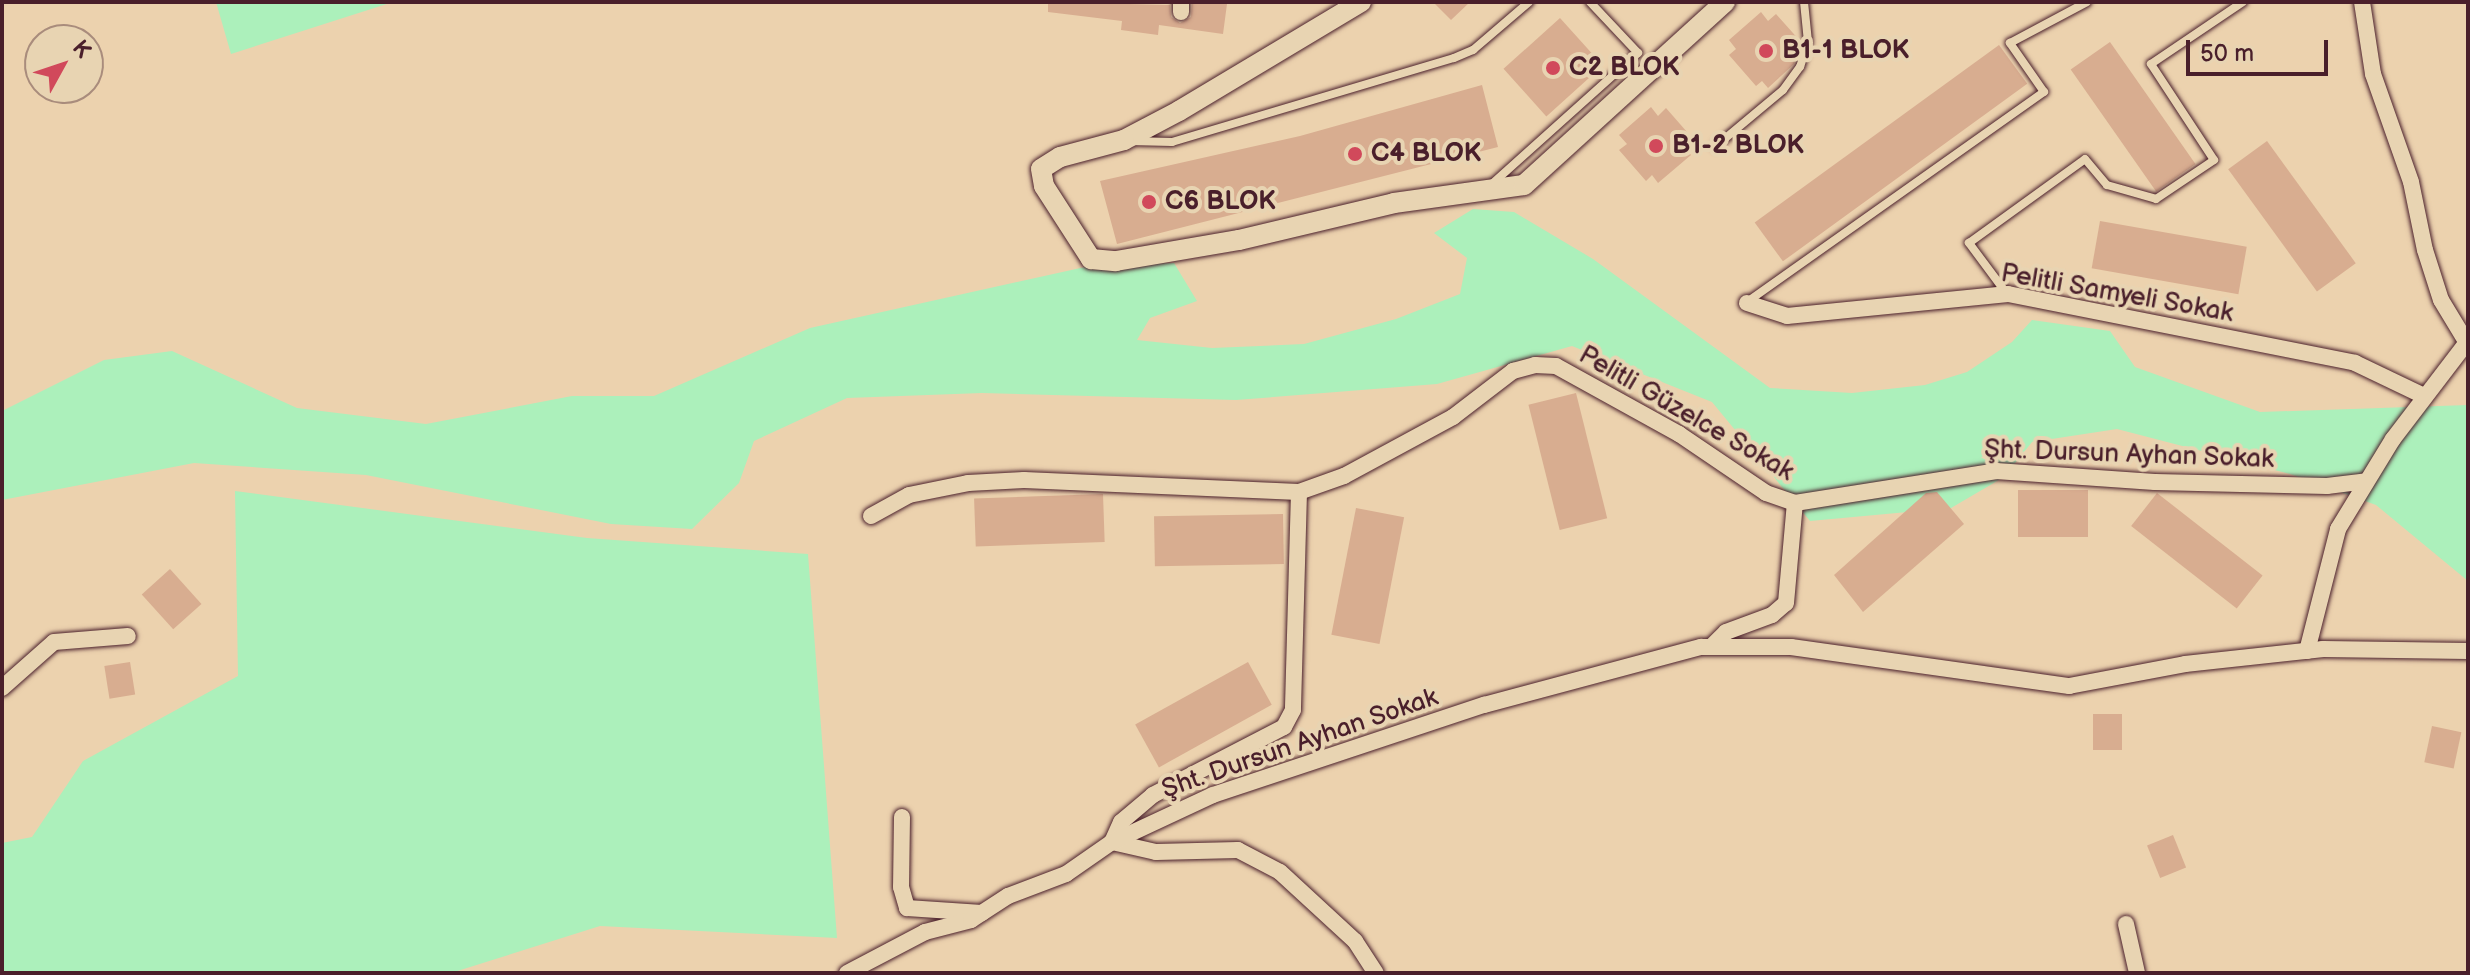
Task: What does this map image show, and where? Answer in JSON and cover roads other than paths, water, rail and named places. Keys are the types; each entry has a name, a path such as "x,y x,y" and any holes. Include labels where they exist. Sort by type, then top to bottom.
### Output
{"street":[{"path":"1361,2 1124,140 1060,157 1041,169 1044,186 1091,259 1116,261 1239,240 1394,203 1524,185 1546,170 1725,2"},
{"path":"2307,651 2338,529 2365,481 2424,396 2467,342 2441,300 2425,250 2411,182 2373,74 2362,2"},
{"name":"Pelitli Samyeli Sokak","path":"1747,303 1787,316 2008,294 2355,363 2424,396"},
{"name":"Pelitli Güzelce Sokak","path":"871,516 909,495 968,483 1024,480 1299,492 1344,476 1453,417 1513,371 1535,365 1556,366 1679,434 1766,493 1795,503"},
{"name":"Şht. Dursun Ayhan Sokak","path":"1711,647 1726,632 1772,615 1786,603 1795,503 1996,471 2155,482 2327,486 2365,481"},
{"path":"1299,492 1293,710 1284,727 1153,795 1121,822 1112,842 1156,852 1238,850 1280,872 1355,941 1376,973"},
{"path":"2,688 54,642 128,636"},
{"name":"Şht. Dursun Ayhan Sokak","path":"857,972 925,932 941,932 982,913 1008,896 1066,874 1112,842 1213,795 1484,705 1662,655 1711,647 1791,647 2069,686 2170,666 2307,651 2468,651"},
{"path":"902,817 901,887 907,908 982,913"},
{"path":"2126,924 2137,973"}],"lane":[{"path":"1124,140 1143,145 1172,142 1454,58 1473,50 1529,2"},
{"path":"1483,192 1638,53 1590,2"},
{"path":"1716,146 1783,90 1800,67 1808,42 1804,2"},
{"path":"1747,303 2044,92 2010,43 2087,2"},
{"path":"2008,294 1969,243 2085,159 2107,185 2156,199 2214,160 2151,64 2243,2"}],"place":[{"name":"B1-1 BLOK","path":"1766,51"},
{"name":"C2 BLOK","path":"1553,68"},
{"name":"B1-2 BLOK","path":"1656,146"},
{"name":"C4 BLOK","path":"1355,154"},
{"name":"C6 BLOK","path":"1149,202"}]}
